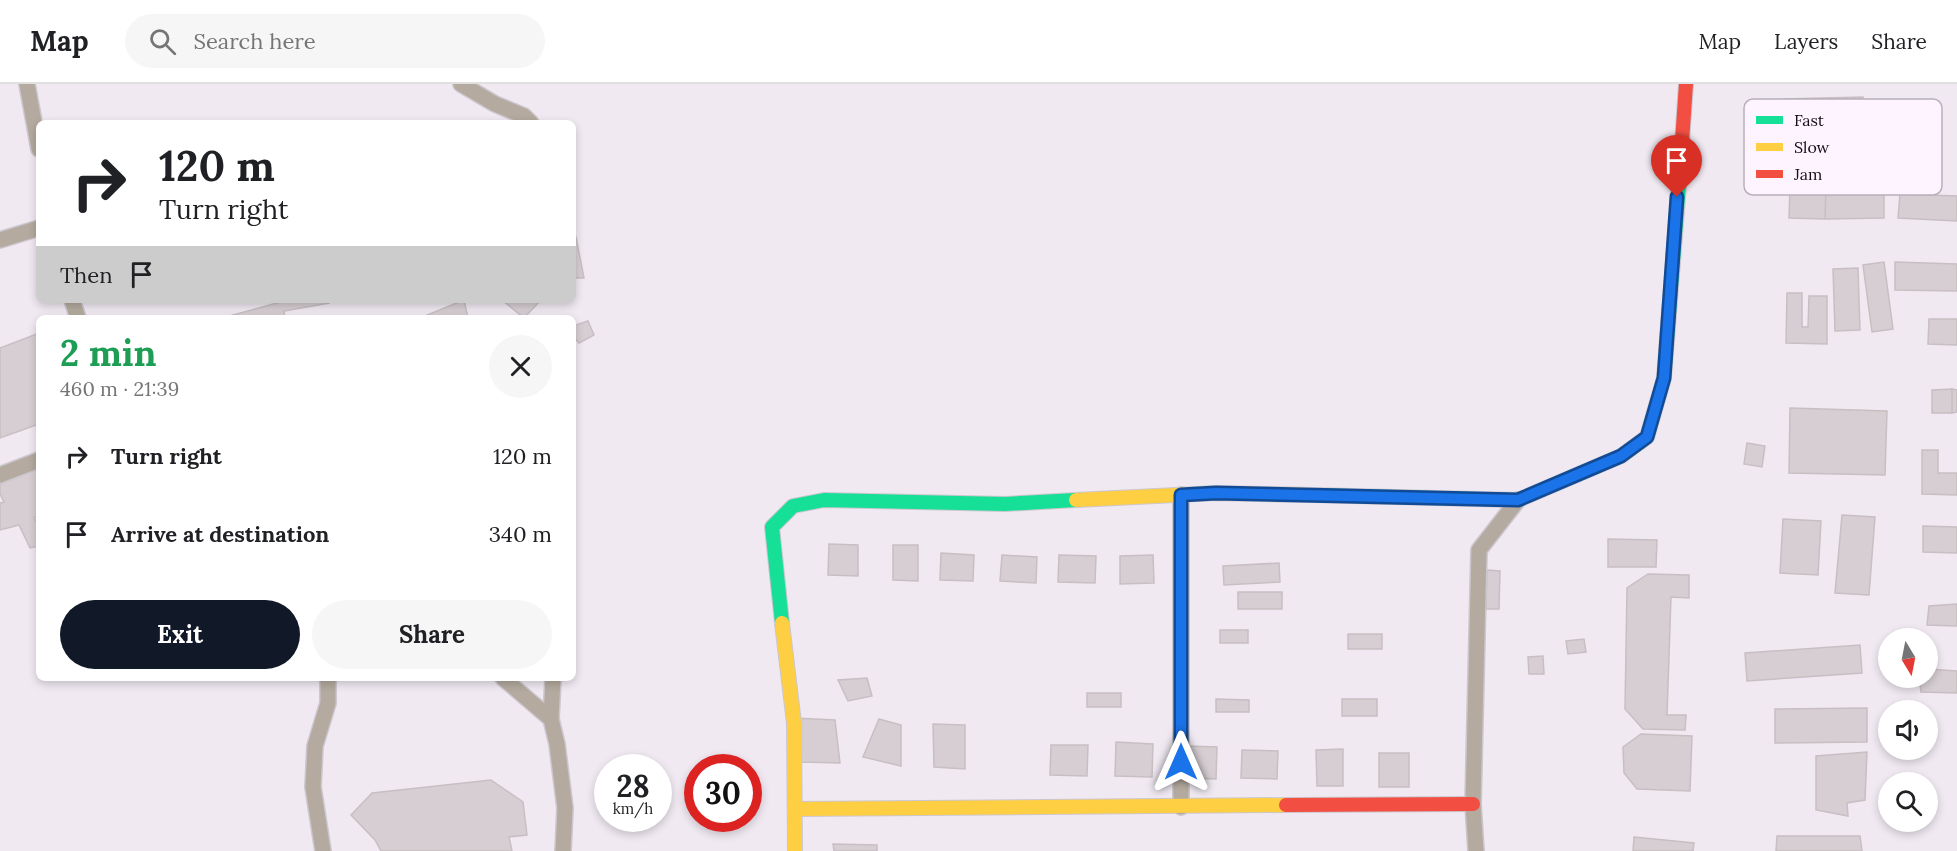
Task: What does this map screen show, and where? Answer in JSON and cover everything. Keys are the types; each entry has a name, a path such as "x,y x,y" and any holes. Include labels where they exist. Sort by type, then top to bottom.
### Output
{"street":[{"path":"27,84 36,133"},
{"path":"461,84 528,120"},
{"path":"795,851 794,723 772,527 793,506 824,500 1005,504 1216,493 1518,500 1621,456 1647,437 1664,378 1686,84"},
{"path":"0,240 36,229"},
{"path":"0,475 36,461"},
{"path":"1181,495 1181,807"},
{"path":"1476,851 1473,804 1479,550 1518,500"},
{"path":"323,851 313,787 315,746 328,703 328,681"},
{"path":"507,681 551,719"},
{"path":"553,681 551,719 557,744 565,808 563,851"},
{"path":"795,809 1473,804"}],"building":[{"path":"1863,97 1863,99 1784,99"},
{"path":"1790,195 1826,195 1825,219 1789,218"},
{"path":"1826,195 1884,195 1884,218 1825,219"},
{"path":"1900,195 1957,196 1957,221 1898,218"},
{"path":"576,237 584,278 576,278"},
{"path":"1884,262 1893,329 1872,332 1863,265"},
{"path":"1895,262 1957,264 1957,291 1895,290"},
{"path":"1858,268 1860,330 1835,331 1833,269"},
{"path":"1787,293 1802,293 1802,327 1808,327 1809,296 1827,296 1827,344 1786,343"},
{"path":"277,303 329,303 284,311 285,315 233,315"},
{"path":"457,303 465,303 467,315 427,315"},
{"path":"506,303 538,303 527,315 520,315"},
{"path":"1929,319 1957,319 1957,345 1928,344"},
{"path":"588,321 594,335 579,343 576,340 576,325"},
{"path":"36,334 36,425 0,438 0,348"},
{"path":"1952,389 1957,390 1957,412 1952,413"},
{"path":"1952,389 1952,413 1932,413 1932,390"},
{"path":"1790,408 1887,411 1885,475 1789,473"},
{"path":"1747,443 1765,446 1762,467 1744,464"},
{"path":"1922,450 1938,450 1938,473 1957,473 1957,495 1922,494"},
{"path":"36,467 36,517 34,518 36,547 30,548 19,525 0,530 0,503 4,502 0,494 0,477"},
{"path":"1842,515 1875,517 1869,595 1835,593"},
{"path":"1783,519 1821,521 1818,575 1780,573"},
{"path":"1923,526 1957,527 1957,553 1923,552"},
{"path":"1608,539 1657,540 1656,567 1608,567"},
{"path":"829,544 858,545 858,576 828,575"},
{"path":"893,545 918,545 918,581 893,580"},
{"path":"941,553 974,555 973,581 940,580"},
{"path":"1002,555 1037,557 1036,583 1000,581"},
{"path":"1059,555 1096,556 1095,583 1058,582"},
{"path":"1153,555 1154,583 1120,584 1120,556"},
{"path":"1279,563 1280,582 1224,585 1223,566"},
{"path":"1487,570 1500,571 1499,609 1486,609"},
{"path":"1648,574 1689,575 1689,598 1671,597 1667,715 1686,715 1685,730 1643,729 1625,709 1627,588"},
{"path":"1238,592 1282,592 1282,609 1238,609"},
{"path":"1957,604 1957,626 1927,625 1929,606"},
{"path":"1220,630 1248,630 1248,643 1220,643"},
{"path":"1348,634 1382,634 1382,649 1348,649"},
{"path":"1584,639 1586,652 1568,654 1566,641"},
{"path":"1860,645 1862,673 1747,681 1745,653"},
{"path":"1543,656 1544,674 1529,674 1528,657"},
{"path":"1938,670 1957,671 1957,693 1921,692 1920,688 1938,688"},
{"path":"867,678 872,696 848,701 838,680"},
{"path":"1087,693 1121,693 1121,707 1087,707"},
{"path":"1216,699 1249,700 1249,712 1216,712"},
{"path":"1342,699 1377,699 1377,716 1342,716"},
{"path":"1867,708 1867,742 1775,743 1775,709"},
{"path":"794,718 835,720 840,763 801,762"},
{"path":"879,719 901,725 901,766 863,757"},
{"path":"933,724 965,725 965,769 934,767"},
{"path":"1641,734 1692,736 1690,791 1637,789 1624,773 1623,747"},
{"path":"1116,742 1153,744 1152,777 1115,776"},
{"path":"1051,745 1088,745 1087,776 1050,775"},
{"path":"1187,746 1217,747 1216,779 1186,778"},
{"path":"1343,749 1343,786 1317,786 1316,750"},
{"path":"1242,750 1278,751 1277,779 1241,778"},
{"path":"1867,752 1865,800 1847,803 1848,816 1816,810 1816,756"},
{"path":"1379,753 1409,753 1409,787 1379,787"},
{"path":"491,780 523,802 527,835 509,837 512,851 381,851 375,840 351,815 372,793"},
{"path":"1777,836 1860,836 1862,851 1776,851"},
{"path":"1634,837 1694,843 1693,851 1633,851"},
{"path":"833,844 877,845 877,851 834,851"}],"traffic: fast":[{"path":"1312,495 1518,500 1621,456 1647,437 1664,378 1680,171"},
{"path":"782,623 772,527 793,506 824,500 1005,504 1076,500"}],"traffic: slow":[{"path":"1076,500 1216,493 1312,495"},
{"path":"782,623 794,723 795,851"},
{"path":"795,809 1286,805"}],"traffic: jam":[{"path":"1680,171 1686,84"},
{"path":"1286,805 1473,804"}],"route":[{"path":"1181,762 1181,495 1216,493 1518,500 1621,456 1647,437 1664,378 1677,197"}]}
